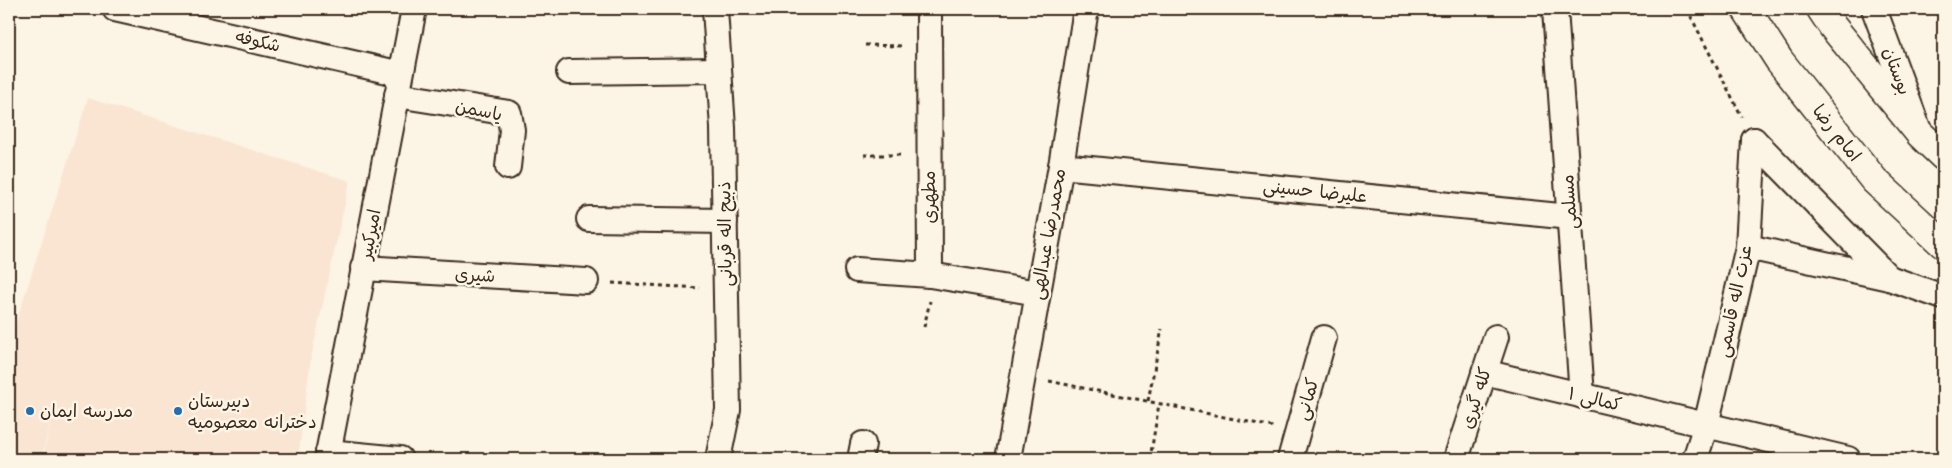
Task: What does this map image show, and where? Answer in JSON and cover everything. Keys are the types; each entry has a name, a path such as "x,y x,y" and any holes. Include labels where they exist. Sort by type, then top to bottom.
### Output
{"highway":[{"name":"امام رضا","path":"1746,9 1779,60 1874,180 1943,244"},
{"path":"1821,9 1833,27 1920,134 1943,156"}],"street":[{"name":"شکوفه","path":"115,9 399,84"},
{"name":"امیرکبیر","path":"327,456 414,9"},
{"name":"ذبیح اله قربانی","path":"715,9 723,128 728,410 718,459"},
{"name":"مطهری","path":"929,9 930,275"},
{"name":"محمدرضا عبدالهی","path":"1008,459 1061,166 1086,9"},
{"name":"مسلمی","path":"1554,9 1582,396"},
{"name":"بوستان","path":"1874,9 1920,134"},
{"path":"569,72 719,70"},
{"name":"یاسمن","path":"399,84 509,113 512,130 508,167"},
{"path":"1754,140 1889,278"},
{"name":"عزت اله قاسمی","path":"1695,459 1706,426 1748,247 1754,140"},
{"name":"علیرضا حسینی","path":"1061,166 1570,217"},
{"path":"590,219 725,221"},
{"path":"1748,247 1889,278 1943,297"},
{"name":"شیری","path":"363,268 586,281"},
{"path":"857,270 930,275 1038,293"},
{"name":"کله گیری","path":"1456,459 1496,337"},
{"name":"کمانی","path":"1290,459 1324,338"},
{"name":"کمالی ۱","path":"1484,372 1848,459"},
{"path":"327,456 400,459"}],"path":[{"path":"1687,9 1754,140"},
{"path":"865,45 929,46"},
{"path":"864,155 929,155"},
{"path":"586,281 726,289"},
{"path":"1148,401 1162,329"},
{"path":"1023,375 1298,432"},
{"path":"1150,459 1159,404"}],"shaded area":[{"path":"88,98 350,181 311,358 298,459 43,459 53,407 42,459 9,459 9,344"}],"place":[{"name":"مدرسه ایمان","path":"30,411"},
{"name":"دبیرستان دخترانه معصومیه","path":"178,411"}]}
